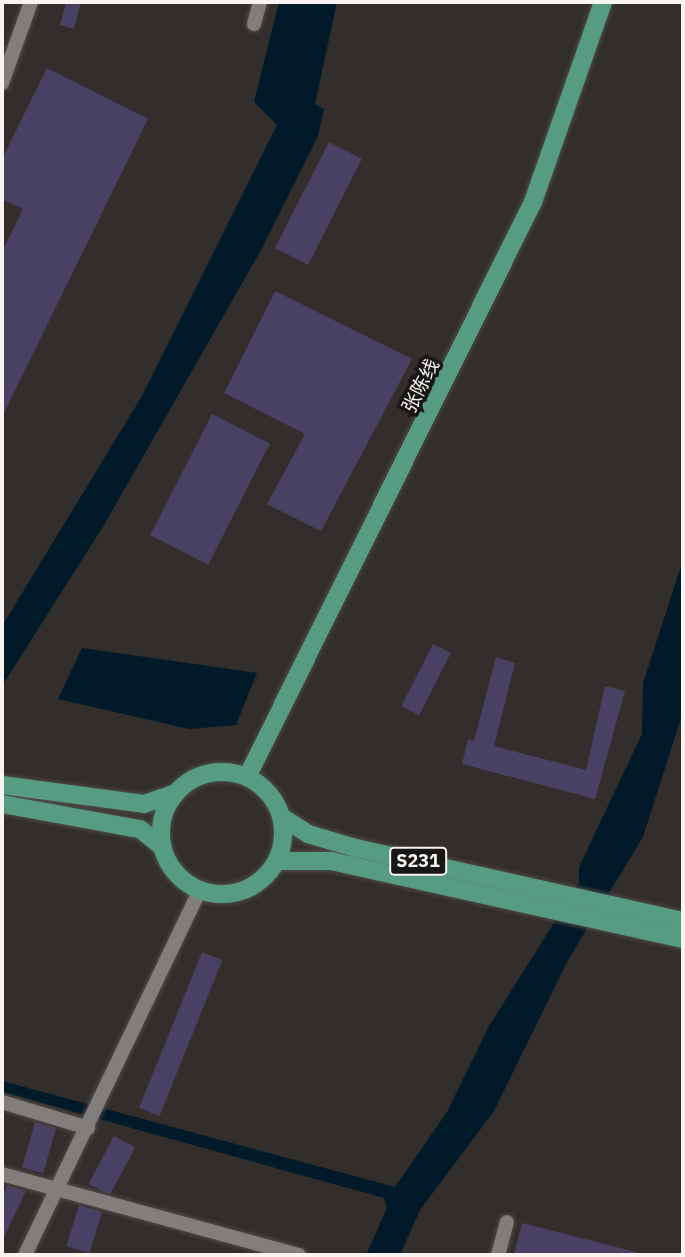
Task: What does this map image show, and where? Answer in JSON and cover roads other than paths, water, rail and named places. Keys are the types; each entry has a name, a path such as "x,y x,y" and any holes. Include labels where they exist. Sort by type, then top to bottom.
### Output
{"main road":[{"name":"张陈线","path":"247,777 533,202 603,2"},
{"path":"2,785 144,804 176,793 199,776 217,771 247,777 270,794 282,817 283,842 277,861 246,890 216,894 200,890 174,871 162,847 161,826 176,793"},
{"path":"2,804 140,829 162,847"},
{"name":"S231","path":"282,817 308,834 356,848 559,892 608,913 683,939"},
{"name":"S231","path":"277,861 331,861 551,909 683,921"}],"street":[{"path":"2,83 31,2"},
{"path":"254,24 260,2"},
{"path":"25,1255 200,890"},
{"path":"2,1102 88,1128"},
{"path":"2,1174 299,1255"},
{"path":"498,1255 507,1222"}],"water":[{"path":"279,2 337,2 315,104 324,109 318,136 261,250 104,525 2,686 2,626 142,396 277,125 254,102"},
{"path":"683,560 683,712 643,837 568,960 494,1111 420,1210 400,1255 366,1255 387,1208 384,1198 2,1092 2,1081 395,1187 447,1112 489,1026 579,883 579,867 642,734 643,683"},
{"path":"82,648 257,673 236,725 189,729 58,699"}]}
